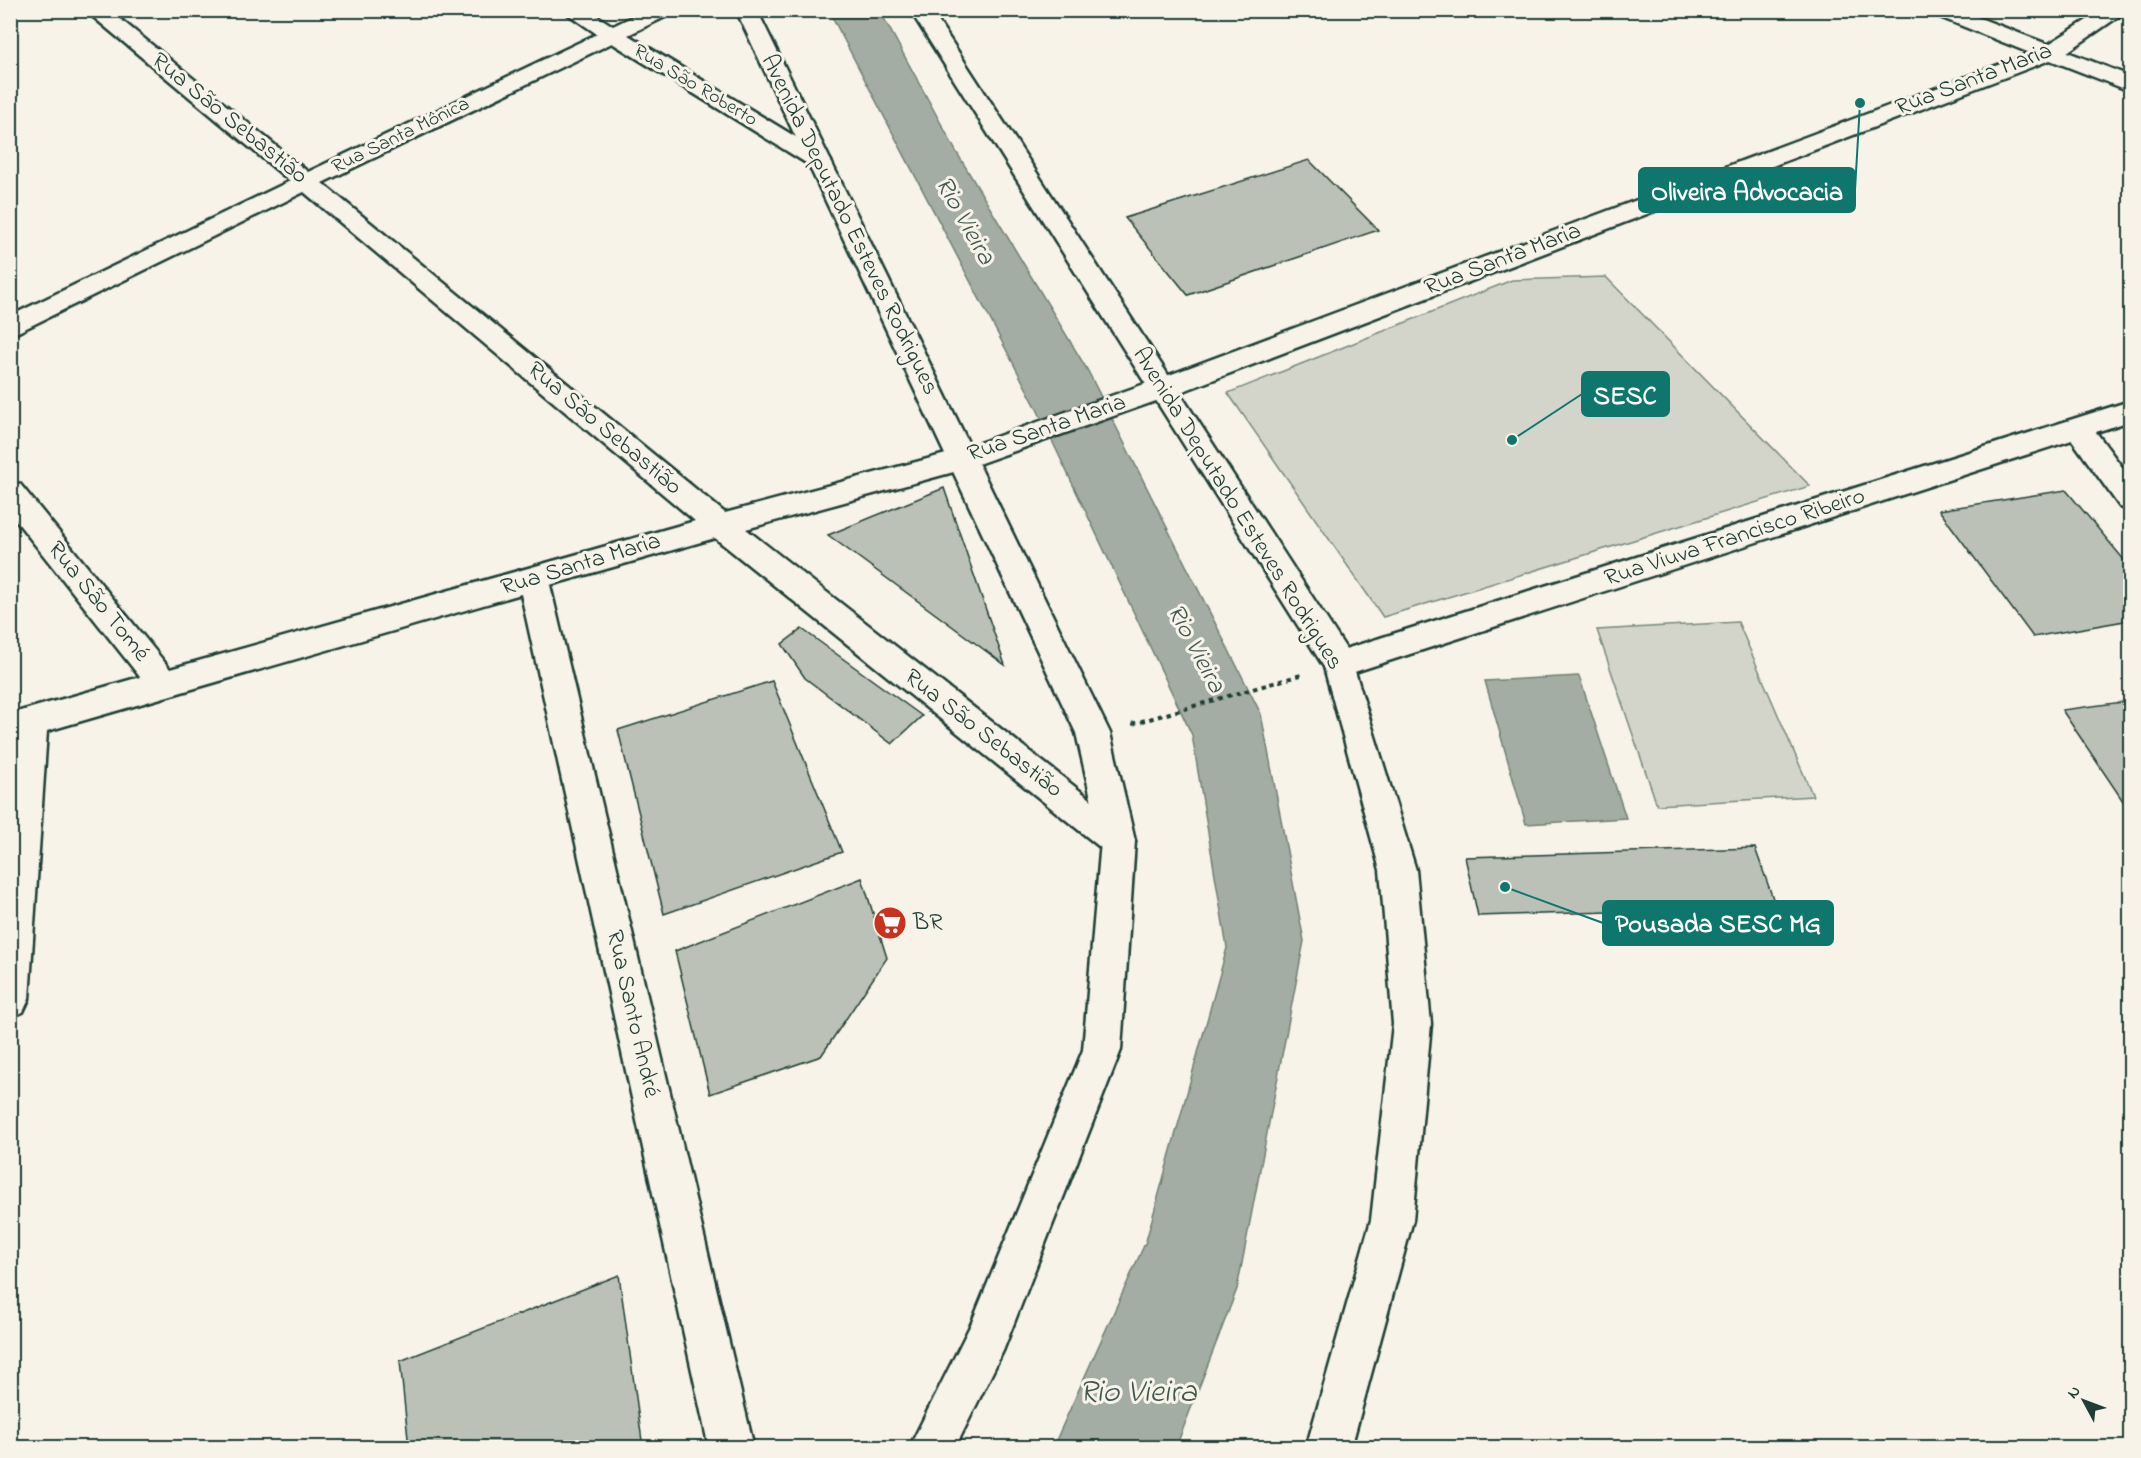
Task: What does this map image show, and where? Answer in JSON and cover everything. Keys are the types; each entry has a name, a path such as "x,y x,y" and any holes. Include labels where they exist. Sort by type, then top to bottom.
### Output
{"street":[{"name":"Rua São Sebastião","path":"95,10 718,524 1118,841"},
{"name":"Rua São Roberto","path":"572,10 611,36 819,161"},
{"name":"Rua Santa Mônica","path":"10,327 664,10"},
{"name":"Avenida Deputado Esteves Rodrigues","path":"746,10 1093,733 1118,841 1102,1050 988,1336 931,1448"},
{"name":"Avenida Deputado Esteves Rodrigues","path":"921,10 1077,258 1339,664 1398,870 1412,1024 1392,1220 1328,1448"},
{"path":"1939,10 2130,84"},
{"name":"Rua Santa Maria","path":"21,725 533,580 718,524 961,460 1115,406 2052,52 2118,10"},
{"path":"1960,86 1981,53 1984,27"},
{"name":"Rua Viuva Francisco Ribeiro","path":"1339,664 2130,411"},
{"path":"2079,429 2130,499"},
{"name":"Rua São Tomé","path":"10,492 163,683"},
{"name":"Rua Santo André","path":"533,580 732,1448"},
{"path":"10,999 21,725"}],"path":[{"path":"1125,726 1293,678"}],"shaded area":[{"path":"1606,277 1810,486 1383,617 1228,393 1512,280"},
{"path":"1738,622 1813,796 1657,805 1597,630"}],"water":[{"name":"Rio Vieira","path":"829,11 880,11 957,153 1088,371 1261,714 1304,941 1237,1289 1176,1447 1053,1447 1146,1241 1227,948 1192,735 1036,407"},
{"path":"1579,676 1626,818 1526,824 1485,681"}],"building":[{"path":"1309,160 1378,230 1188,295 1125,218"},
{"path":"944,488 1005,665 828,535"},
{"path":"2066,490 2130,567 2130,620 2033,637 1939,510"},
{"path":"802,629 922,716 892,744 805,678 782,644"},
{"path":"772,681 842,852 664,914 618,730"},
{"path":"2130,701 2130,807 2127,807 2062,710"},
{"path":"1755,848 1776,907 1478,916 1465,857"},
{"path":"862,878 887,958 821,1056 710,1094 675,951"},
{"path":"619,1275 643,1448 409,1448 400,1361"}],"place":[{"name":"Oliveira Advocacia","path":"1860,103"},
{"name":"SESC","path":"1512,440"},
{"name":"Pousada SESC MG","path":"1505,887"},
{"name":"BR","path":"890,923"}]}
